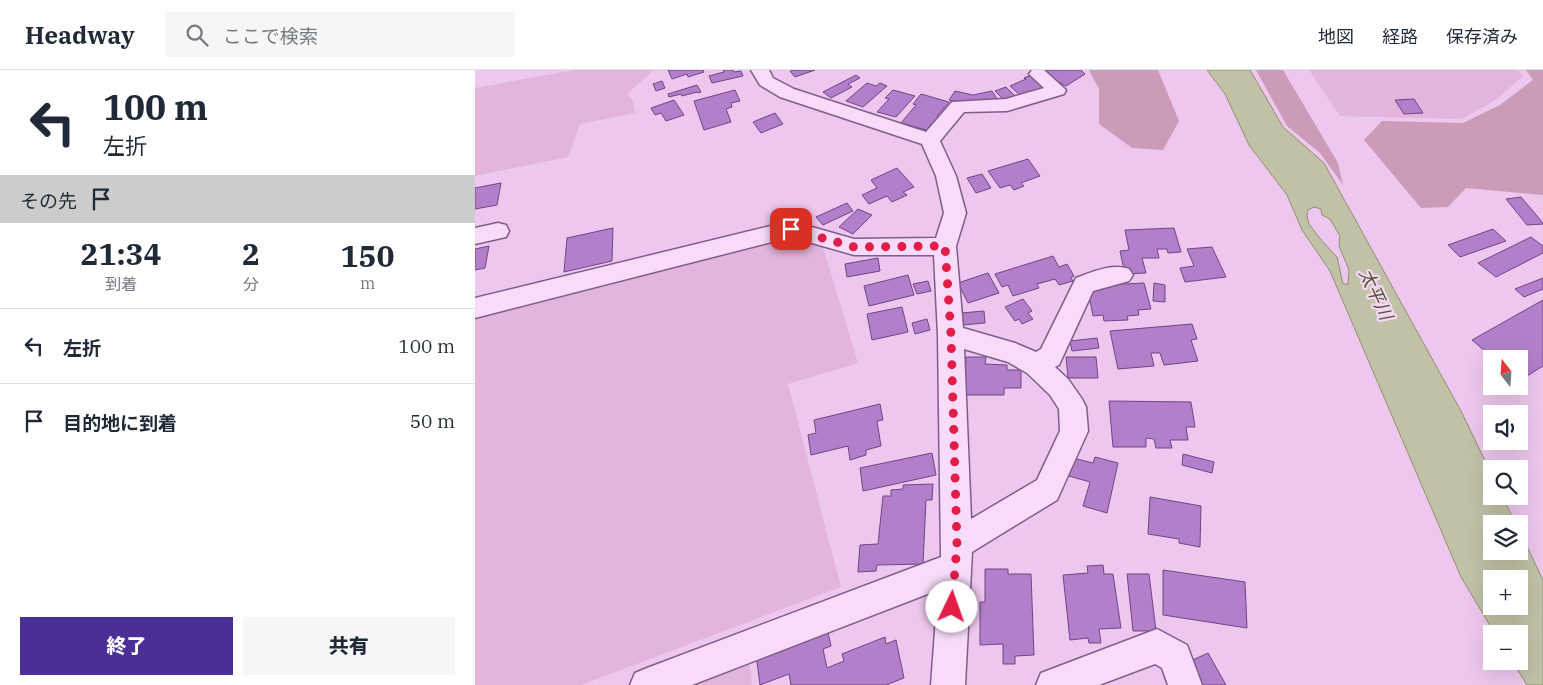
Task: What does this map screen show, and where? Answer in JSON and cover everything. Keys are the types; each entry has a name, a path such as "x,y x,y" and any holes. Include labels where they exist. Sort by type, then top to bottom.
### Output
{"street":[{"path":"760,70 766,81 787,93 930,140 946,176 955,213 945,246 951,335 955,556 948,685"},
{"path":"930,140 959,106 1007,105 1057,90 1038,74"},
{"path":"475,308 791,229 854,247 945,246"},
{"path":"475,236 498,231"},
{"path":"1036,365 1050,357 1085,285 1097,280 1121,275"},
{"path":"647,685 955,556 1047,490 1074,431 1072,407 1059,388 1036,365 1015,354 951,335"},
{"path":"1053,685 1157,646 1175,657 1185,685"}],"shaded area":[{"path":"575,70 654,70 627,94 633,101 635,113 580,124 568,157 475,176 475,88"},
{"path":"1089,70 1158,70 1179,121 1163,150 1132,148 1099,124 1099,89"},
{"path":"1256,70 1283,70 1338,163 1343,185 1320,153 1287,126"},
{"path":"1309,70 1518,70 1523,76 1497,99 1462,119 1340,116"},
{"path":"1526,70 1543,70 1543,195 1466,188 1448,207 1421,208 1364,140 1382,121 1463,123 1500,105 1533,80"},
{"path":"799,232 822,244 858,363 788,384 841,587 581,685 475,685 475,311"},
{"path":"749,659 752,685 681,685"}],"water":[{"name":"太平川","path":"1207,70 1250,70 1283,127 1324,163 1461,411 1485,460 1483,460 1483,505 1506,505 1512,515 1483,515 1483,560 1528,560 1528,549 1543,580 1543,685 1527,685 1518,670 1528,670 1528,625 1490,625 1484,615 1528,615 1528,570 1483,570 1483,614 1461,577 1330,271 1302,230 1287,195 1249,145 1225,94","holes":["1314,207 1321,209 1322,215 1330,219 1340,236 1339,246 1349,270 1348,284 1343,284 1337,257 1309,224 1308,210"]}],"building":[{"path":"668,70 703,70 704,72 688,77 687,74 672,79"},
{"path":"723,70 741,71 743,76 712,83 709,76 724,72"},
{"path":"815,70 795,77 790,71"},
{"path":"1045,70 1081,70 1085,74 1066,86 1043,74"},
{"path":"856,75 860,78 848,84 852,87 831,98 823,92"},
{"path":"1029,76 1033,76 1045,87 1022,97 1010,86"},
{"path":"662,81 665,88 656,91 653,84"},
{"path":"867,83 876,86 880,83 887,86 863,107 846,101"},
{"path":"697,85 701,92 669,97 668,94"},
{"path":"1006,87 1015,96 1004,100 995,91"},
{"path":"735,90 740,101 731,103 732,107 726,109 731,122 704,130 694,101"},
{"path":"893,90 915,96 896,117 877,112 889,99 885,98"},
{"path":"955,91 973,95 992,91 1000,103 967,104 949,100"},
{"path":"921,94 949,102 937,116 941,118 930,131 901,123 916,105 913,104"},
{"path":"1414,99 1423,113 1404,114 1395,100"},
{"path":"674,100 684,115 666,121 661,113 655,115 651,108"},
{"path":"775,113 783,124 761,133 753,122"},
{"path":"1028,159 1040,176 1021,183 1024,186 1014,190 1010,185 1000,188 988,171"},
{"path":"897,168 914,187 903,192 907,195 892,202 887,196 869,204 862,195 877,188 871,180"},
{"path":"982,174 991,188 976,193 967,178"},
{"path":"501,183 497,205 475,209 475,188"},
{"path":"1521,197 1543,224 1527,225 1506,199"},
{"path":"847,203 853,211 823,225 816,217"},
{"path":"858,209 872,215 853,234 839,227"},
{"path":"613,228 612,261 564,272 567,238"},
{"path":"1174,228 1181,252 1168,253 1167,249 1157,249 1159,258 1142,258 1146,273 1125,274 1120,251 1129,250 1125,230"},
{"path":"1493,229 1506,241 1460,257 1448,245"},
{"path":"1531,237 1543,246 1543,253 1496,277 1478,263"},
{"path":"489,246 485,268 475,270 475,249"},
{"path":"1212,247 1226,277 1185,282 1180,268 1194,266 1187,249"},
{"path":"1053,256 1059,267 1067,264 1074,276 1071,278 1073,281 1059,285 1055,279 1037,284 1039,288 1013,296 1008,285 1002,287 995,274"},
{"path":"878,258 880,271 847,277 845,264"},
{"path":"988,273 999,293 968,303 958,283"},
{"path":"908,275 914,295 869,306 864,286"},
{"path":"1543,278 1543,289 1524,297 1515,289"},
{"path":"928,281 931,291 917,294 913,284"},
{"path":"1144,283 1151,309 1138,310 1139,315 1127,316 1128,320 1104,321 1103,315 1093,316 1087,286"},
{"path":"1154,283 1165,285 1165,302 1153,301"},
{"path":"1023,299 1032,311 1028,313 1033,319 1022,324 1019,319 1015,321 1005,307"},
{"path":"1543,300 1543,366 1528,375 1528,350 1484,350 1472,340"},
{"path":"902,307 908,332 872,340 867,314"},
{"path":"984,311 985,323 962,325 961,313"},
{"path":"927,319 930,330 915,334 912,323"},
{"path":"1192,324 1197,339 1191,340 1198,361 1164,365 1160,353 1151,353 1154,366 1118,369 1110,331"},
{"path":"1097,338 1099,348 1072,351 1070,341"},
{"path":"966,357 986,357 985,364 1007,365 1007,370 1021,370 1021,388 1004,388 1004,395 964,395"},
{"path":"1066,357 1096,357 1098,378 1068,378"},
{"path":"1109,401 1191,402 1195,427 1186,427 1188,440 1170,440 1172,448 1156,448 1154,439 1146,438 1146,447 1113,447"},
{"path":"880,404 883,420 877,421 881,446 866,450 866,455 850,460 848,446 811,455 808,435 816,433 814,420"},
{"path":"932,453 936,475 863,491 860,468"},
{"path":"1183,454 1214,462 1212,473 1182,465"},
{"path":"1095,457 1118,463 1107,513 1083,506 1090,482 1069,476 1073,458 1093,463"},
{"path":"933,484 932,500 926,500 923,564 877,565 876,571 858,572 860,545 878,544 883,496 891,496 891,490 903,489 903,485"},
{"path":"1150,497 1201,506 1200,547 1179,543 1179,539 1148,534"},
{"path":"1103,565 1104,574 1113,574 1121,628 1099,629 1101,643 1089,643 1088,638 1070,640 1063,575 1088,573 1087,566"},
{"path":"985,569 1008,569 1008,574 1031,574 1034,655 1015,656 1015,664 1003,664 1003,644 980,645 980,602 985,602"},
{"path":"1163,570 1245,582 1247,628 1163,615"},
{"path":"1127,574 1149,574 1156,631 1133,631"},
{"path":"827,628 831,646 823,649 827,668 844,661 842,654 885,637 886,644 896,640 904,678 886,685 791,685 789,674 760,685 756,654"},
{"path":"1208,653 1226,685 1195,685 1184,664"}],"route":[{"path":"791,229 854,247 945,246 951,335 957,544 952,607"}]}
